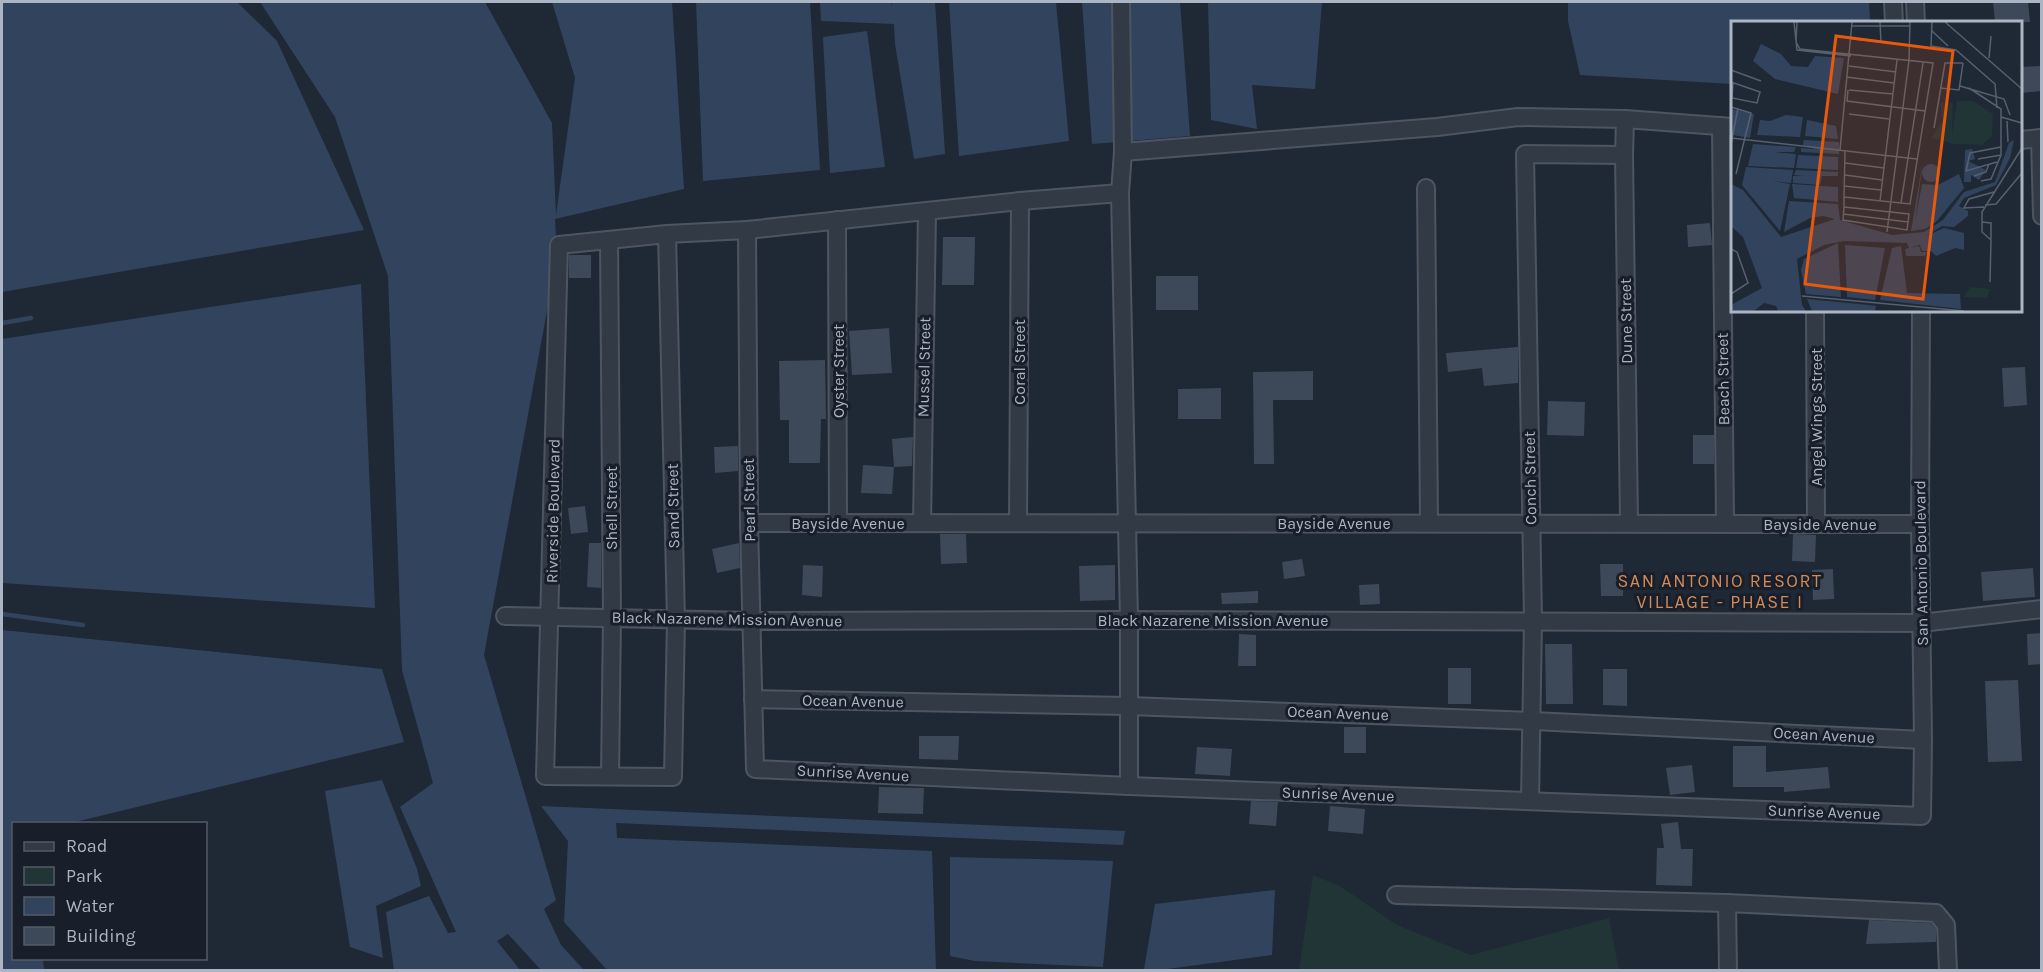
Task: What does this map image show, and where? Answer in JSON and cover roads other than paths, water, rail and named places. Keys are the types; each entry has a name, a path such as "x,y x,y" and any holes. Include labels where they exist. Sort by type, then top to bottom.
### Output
{"street":[{"path":"1121,2 1123,152 1120,193 1129,620 1129,786"},
{"path":"1893,2 1894,21"},
{"path":"1915,2 1916,21"},
{"path":"1123,152 1437,127 1518,117 1625,119 1727,126"},
{"name":"Dune Street","path":"1625,119 1629,524"},
{"name":"Beach Street","path":"1725,524 1727,126"},
{"path":"2022,140 2041,138 2042,216"},
{"name":"Conch Street","path":"1530,801 1533,621 1526,154 1624,155"},
{"path":"1426,188 1429,523"},
{"path":"609,240 747,230 1020,201 1120,193"},
{"name":"Coral Street","path":"1018,523 1020,201"},
{"name":"Mussel Street","path":"922,523 927,212"},
{"name":"Oyster Street","path":"837,220 838,523"},
{"name":"Pearl Street","path":"747,230 748,523 755,769"},
{"name":"Sand Street","path":"610,776 673,777 676,620 667,234"},
{"name":"Riverside Boulevard","path":"609,240 560,245 545,776 610,776"},
{"name":"Shell Street","path":"609,240 612,618 610,776"},
{"name":"Angel Wings Street","path":"1815,312 1816,524"},
{"name":"San Antonio Boulevard","path":"1921,312 1922,816"},
{"name":"Bayside Avenue","path":"748,523 1920,524"},
{"name":"Black Nazarene Mission Avenue","path":"505,616 752,621 1922,623 2042,609"},
{"name":"Ocean Avenue","path":"753,699 1129,706 1533,721 1923,740"},
{"name":"Sunrise Avenue","path":"755,769 1129,786 1922,816"},
{"path":"1396,895 1727,903 1936,913 1946,925 1948,970"},
{"path":"1727,903 1728,970"}],"water":[{"path":"2,2 237,2 277,41 364,230 2,292"},
{"path":"260,2 485,2 552,123 556,215 575,78 552,2 672,2 684,189 555,219 557,256 484,655 556,900 544,909 561,945 584,970 541,970 508,934 497,941 520,970 394,970 386,912 429,896 448,933 456,932 400,807 433,783 402,670 388,276 335,117"},
{"path":"696,2 810,2 820,170 703,181"},
{"path":"820,2 891,2 892,7 892,2 935,2 945,154 914,159 895,44 894,24 821,21"},
{"path":"949,2 1056,2 1069,141 959,156"},
{"path":"1082,2 1180,2 1190,136 1092,144"},
{"path":"1208,2 1322,2 1315,89 1252,85 1257,129 1211,120"},
{"path":"1568,2 1869,2 1870,21 1731,21 1731,84 1580,75 1568,21"},
{"path":"867,31 885,167 830,173 823,37"},
{"path":"361,284 375,608 2,583 2,339"},
{"path":"2,630 382,669 404,742 75,822 12,822 12,960 43,960 44,970 2,970"},
{"path":"382,780 417,869 421,886 376,906 383,958 350,947 325,791"},
{"path":"541,806 1125,831 1123,845 616,823 617,838 932,851 936,970 607,970 564,922 568,841"},
{"path":"950,857 1113,861 1103,967 975,961 950,956"},
{"path":"1275,890 1272,955 1160,970 1144,970 1155,904"}],"waterway":[{"path":"2,323 31,318"},
{"path":"2,614 83,625"}],"district":[{"name":"SAN ANTONIO RESORT VILLAGE - PHASE I","path":"1720,591"}]}
